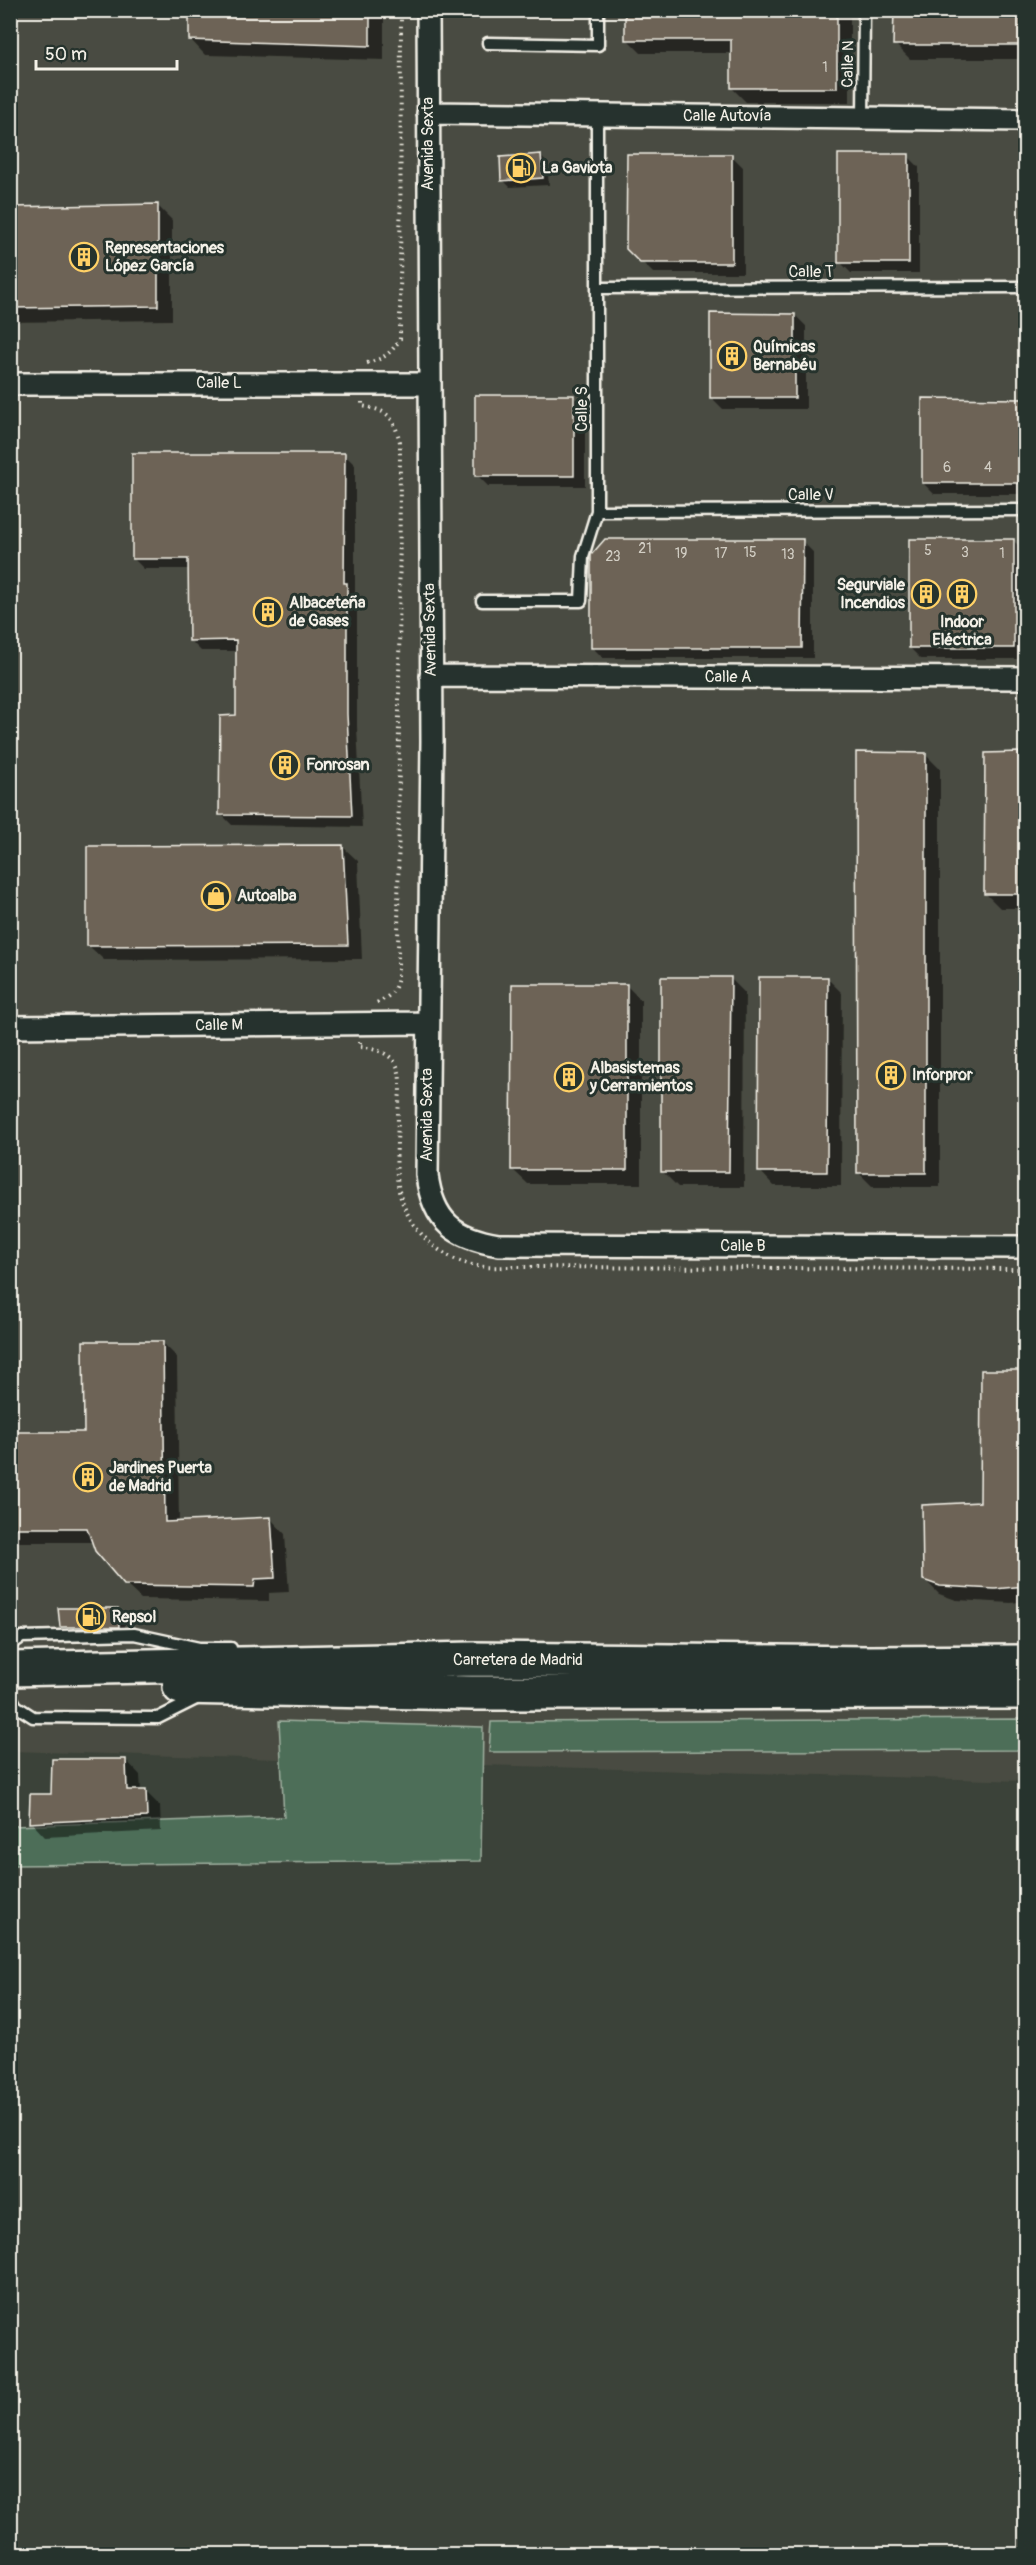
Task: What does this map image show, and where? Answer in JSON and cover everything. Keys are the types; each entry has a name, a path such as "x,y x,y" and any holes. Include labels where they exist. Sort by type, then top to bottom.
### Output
{"main road":[{"name":"Carretera de Madrid","path":"10,1669 473,1659 868,1663 1026,1662"},
{"name":"Carretera de Madrid","path":"10,1683 471,1693 1026,1692"}],"street":[{"name":"Avenida Sexta","path":"428,10 431,676 427,1175 429,1193 434,1206 462,1236"},
{"name":"Calle Autovía","path":"428,113 1026,120"},
{"name":"Calle L","path":"10,384 428,384"},
{"name":"Calle A","path":"431,676 1026,678"},
{"name":"Calle M","path":"10,1027 428,1023"},
{"name":"Calle B","path":"462,1236 499,1245 1026,1247"}],"lane":[{"path":"488,43 598,45 598,10"},
{"name":"Calle N","path":"863,117 864,10"},
{"name":"Calle S","path":"482,601 581,601 583,556 597,511 597,116"},
{"name":"Calle T","path":"597,288 1026,287"},
{"name":"Calle V","path":"597,511 1026,510"},
{"path":"10,1645 22,1637 134,1634 199,1648 245,1648"},
{"path":"373,1650 419,1650 473,1659"},
{"path":"10,1695 16,1706 33,1717 158,1718 183,1704 229,1688"}],"path":[{"path":"401,10 400,339 391,353 377,361 362,364 362,406 381,409 394,421 400,442 398,976 396,988 389,997 362,1007 360,1047 386,1054 396,1064 399,1082 397,1172 399,1191 406,1211 417,1230 430,1244 449,1257 477,1266 1026,1269"}],"shaded area":[{"path":"11,11 1025,11 1025,1781 11,1751"}],"green space":[{"path":"1025,1719 1025,1750 489,1752 491,1722"},
{"path":"279,1721 483,1727 481,1861 11,1865 11,1823 12,1826 284,1817"}],"building":[{"path":"189,10 370,10 370,46 189,40"},
{"path":"625,10 837,10 837,88 731,88 731,40 625,40"},
{"path":"894,10 1021,10 1021,45 893,45"},
{"name":"La Gaviota","path":"541,154 543,178 501,181 500,157"},
{"path":"627,154 732,154 732,263 640,263 626,249"},
{"path":"838,154 909,154 909,263 838,263"},
{"name":"Representaciones López García","path":"158,204 158,306 10,308 10,207"},
{"path":"710,313 795,314 795,398 710,398"},
{"path":"475,395 574,395 574,476 475,476"},
{"path":"922,398 1026,399 1026,483 922,483"},
{"path":"132,453 345,453 344,583 347,583 347,714 352,816 219,815 220,716 236,715 236,640 189,641 188,559 132,559"},
{"path":"605,539 803,539 802,648 591,648 591,555"},
{"path":"909,539 1014,539 1014,648 909,648"},
{"path":"856,752 926,753 926,1173 857,1173"},
{"path":"1019,752 1021,894 984,894 985,753"},
{"name":"Autoalba","path":"343,845 348,945 87,946 87,846"},
{"path":"661,977 731,977 729,1172 661,1172"},
{"path":"759,977 828,977 827,1172 758,1172"},
{"name":"Albasistemas y Cerramientos","path":"512,984 627,984 627,1170 511,1170"},
{"name":"Jardines Puerta de Madrid","path":"83,1341 163,1341 165,1522 271,1517 275,1578 255,1579 254,1587 124,1585 95,1551 87,1528 10,1528 10,1432 84,1432"},
{"path":"981,1370 1026,1370 1026,1586 995,1589 940,1586 923,1580 922,1505 980,1502"},
{"path":"58,1608 118,1608 119,1627 60,1627"},
{"path":"52,1759 126,1759 127,1790 146,1790 147,1817 29,1823 30,1794 51,1794"}],"place":[{"name":"La Gaviota","path":"521,168"},
{"name":"Representaciones López García","path":"84,257"},
{"name":"Químicas Bernabéu","path":"732,356"},
{"name":"Segurviale Incendios","path":"926,594"},
{"name":"Indoor Eléctrica","path":"962,594"},
{"name":"Albaceteña de Gases","path":"268,612"},
{"name":"Fonrosan","path":"285,765"},
{"name":"Autoalba","path":"216,896"},
{"name":"Inforpror","path":"891,1075"},
{"name":"Albasistemas y Cerramientos","path":"569,1077"},
{"name":"Jardines Puerta de Madrid","path":"88,1477"},
{"name":"Repsol","path":"91,1617"}]}
